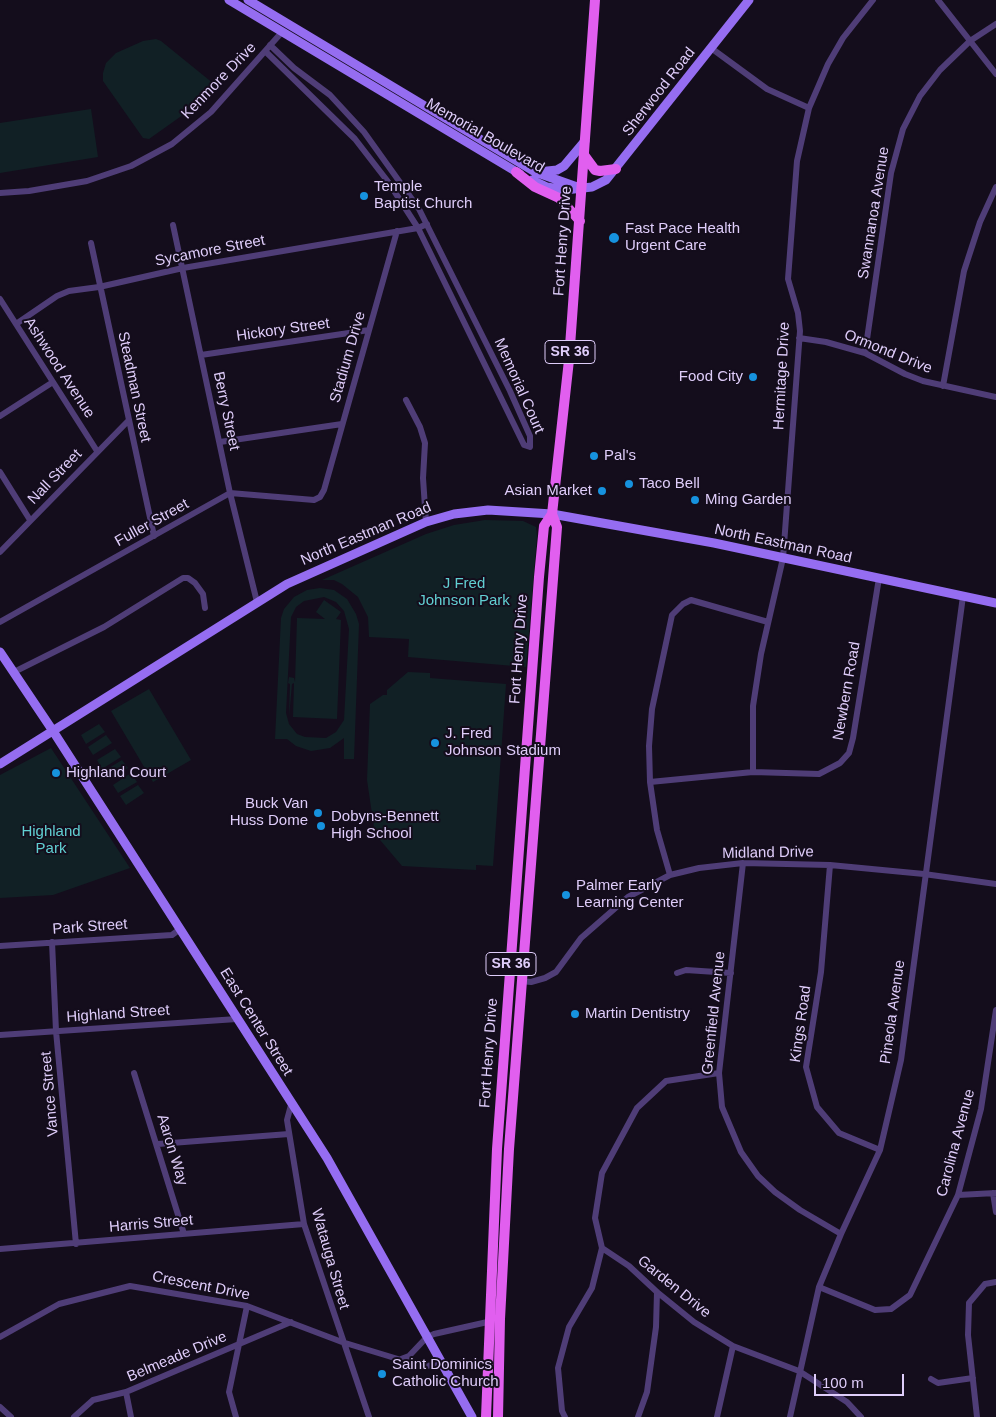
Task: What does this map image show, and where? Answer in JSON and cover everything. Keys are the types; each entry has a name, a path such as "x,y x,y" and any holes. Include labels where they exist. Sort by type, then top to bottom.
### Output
{"main road":[{"name":"Memorial Boulevard","path":"229,0 516,172 547,187 565,190 582,189"},
{"name":"Memorial Boulevard","path":"248,0 535,172 582,189"},
{"name":"Fort Henry Drive","path":"499,1414 500,1319 521,981 556,527 552,514 569,360 595,0"},
{"name":"Sherwood Road","path":"582,189 592,187 606,180 616,169 749,0"},
{"path":"282,32 289,25"},
{"path":"356,77 362,67"},
{"path":"535,172 556,170 564,166 585,141"},
{"path":"584,156 595,170 616,169"},
{"path":"516,172 535,187 559,198 580,221"},
{"name":"North Eastman Road","path":"0,764 257,602 312,571 426,522 478,511 552,514 783,558 996,603"},
{"name":"Fort Henry Drive","path":"486,1417 498,1139 539,576 544,526 552,514"},
{"name":"East Center Street","path":"0,652 180,929 362,1218 472,1417"},
{"path":"487,1380 493,1391 492,1404 499,1414"}],"street":[{"name":"Hermitage Drive","path":"753,772 753,706 768,622 783,558 799,338 798,313 790,291 788,269 797,161 808,108 828,64 839,45 873,0"},
{"path":"938,0 996,74"},
{"name":"Swannanoa Avenue","path":"865,353 888,191 899,141 920,96 940,70 970,41 996,24"},
{"name":"Kenmore Drive","path":"0,193 29,191 86,181 131,166 172,144 204,117 282,32"},
{"name":"Memorial Court","path":"268,48 330,96 364,132 391,168 427,224 498,365 530,436 530,447 524,445 486,371 418,228 389,183 355,138 268,48"},
{"path":"711,48 767,89 808,108"},
{"path":"355,138 364,132"},
{"path":"943,386 964,271 980,222 996,187"},
{"name":"Berry Street","path":"174,224 230,494 257,602"},
{"name":"Sycamore Street","path":"16,324 62,293 99,287 183,268 397,230 418,228 427,224"},
{"name":"Stadium Drive","path":"230,494 314,500 320,497 324,490 397,230"},
{"name":"Steadman Street","path":"91,243 154,536"},
{"name":"Ashwood Avenue","path":"0,299 97,451"},
{"name":"Hickory Street","path":"201,355 369,330"},
{"name":"Ormond Drive","path":"799,338 826,342 865,353 904,374 943,386 996,397"},
{"path":"486,371 498,365"},
{"path":"0,416 53,382"},
{"path":"406,400 420,427 425,443 423,478 426,522"},
{"name":"Nall Street","path":"0,552 129,420"},
{"path":"220,442 342,424"},
{"path":"0,472 30,520"},
{"name":"Fuller Street","path":"0,622 230,494"},
{"path":"14,672 104,627 183,578 188,578 195,583 203,594 206,608"},
{"name":"Newbern Road","path":"650,782 753,772 818,774 840,763 849,753 853,738 879,578"},
{"name":"Pineola Avenue","path":"790,1417 819,1287 880,1150 901,1060 924,874 963,596"},
{"path":"670,875 657,830 650,782 652,709 672,615 683,604 691,600 768,622"},
{"name":"Midland Drive","path":"521,981 538,980 556,972 581,938 628,898 670,875 699,868 743,863 830,865 924,874 996,884"},
{"name":"Greenfield Avenue","path":"743,863 719,1073 722,1106 741,1152 758,1176 775,1192 800,1210 841,1234"},
{"name":"Kings Road","path":"830,865 821,972 806,1067 817,1107 839,1133 880,1150"},
{"name":"Park Street","path":"0,946 172,935 180,929"},
{"name":"Vance Street","path":"52,942 56,1031 76,1244"},
{"path":"677,973 686,970 730,974"},
{"name":"Carolina Avenue","path":"819,1287 875,1310 891,1309 910,1295 958,1195 981,1109 996,1010"},
{"name":"Highland Street","path":"0,1035 237,1019"},
{"name":"Aaron Way","path":"134,1073 158,1144 184,1234"},
{"path":"565,1417 562,1411 558,1368 568,1327 592,1288 602,1248 595,1218 602,1173 637,1108 666,1081 719,1073"},
{"name":"Watauga Street","path":"291,1105 287,1120 304,1224 342,1342 369,1417"},
{"path":"158,1144 289,1134"},
{"path":"958,1195 995,1193 996,1212"},
{"name":"Harris Street","path":"0,1249 304,1224"},
{"name":"Garden Drive","path":"602,1248 629,1266 694,1322 733,1346 799,1371 847,1402 861,1417"},
{"path":"977,1417 968,1335 969,1303 985,1284 996,1282"},
{"name":"Crescent Drive","path":"0,1337 59,1304 130,1286 247,1306 342,1342 430,1367 442,1365"},
{"path":"638,1417 647,1392 656,1327 657,1292"},
{"path":"236,1417 229,1392 247,1306"},
{"path":"401,1359 414,1352 427,1337 434,1334 500,1319"},
{"name":"Belmeade Drive","path":"74,1417 93,1400 126,1392 292,1322"},
{"path":"717,1417 733,1346"},
{"path":"930,1379 938,1383 973,1378"},
{"path":"126,1392 131,1417"},
{"path":"0,1406 11,1417"}],"green space":[{"path":"156,39 214,84 180,117 149,139 143,138 103,81 103,73 106,63 116,53 143,41"},
{"path":"91,109 98,157 0,173 0,123"},
{"name":"J Fred Johnson Park","path":"485,520 523,521 536,527 537,536 526,667 408,657 409,639 369,637 368,617 358,597 334,580 322,580 426,534 454,525"},
{"path":"320,588 334,590 347,599 356,614 359,624 354,759 344,759 344,738 330,748 311,751 296,746 287,739 275,739 281,618 284,609 294,597 307,590","holes":["324,597 336,602 344,611 349,629 344,720 336,732 326,738 305,737 297,734 289,724 286,713 291,617 296,607 304,601"]},
{"path":"324,600 341,612 336,619 341,620 337,719 293,717 294,683 292,684 289,717 290,684 288,683 289,677 294,678 295,682 297,618 325,619 316,612"},
{"name":"J. Fred Johnson Stadium","path":"408,672 430,673 430,678 506,684 493,866 476,865 476,870 402,866 375,834 367,780 370,704 383,695 387,695 387,690"},
{"path":"149,689 191,760 153,782 111,711"},
{"path":"99,724 105,732 86,744 81,735"},
{"path":"106,735 112,743 93,755 88,747"},
{"name":"Highland Park","path":"51,748 130,868 53,895 0,898 0,775"},
{"path":"115,749 121,757 102,769 97,760"},
{"path":"122,760 128,768 109,780 104,771"},
{"path":"131,773 137,782 118,793 113,785"},
{"path":"138,785 144,793 126,805 120,796"}],"place":[{"name":"Temple Baptist Church","path":"364,196"},
{"name":"Fast Pace Health Urgent Care","path":"614,238"},
{"name":"Food City","path":"753,377"},
{"name":"Pal's","path":"594,456"},
{"name":"Taco Bell","path":"629,484"},
{"name":"Asian Market","path":"602,491"},
{"name":"Ming Garden","path":"695,500"},
{"name":"J. Fred Johnson Stadium","path":"435,743"},
{"name":"Highland Court","path":"56,773"},
{"name":"Buck Van Huss Dome","path":"318,813"},
{"name":"Dobyns-Bennett High School","path":"321,826"},
{"name":"Palmer Early Learning Center","path":"566,895"},
{"name":"Martin Dentistry","path":"575,1014"},
{"name":"Saint Dominics Catholic Church","path":"382,1374"}]}
